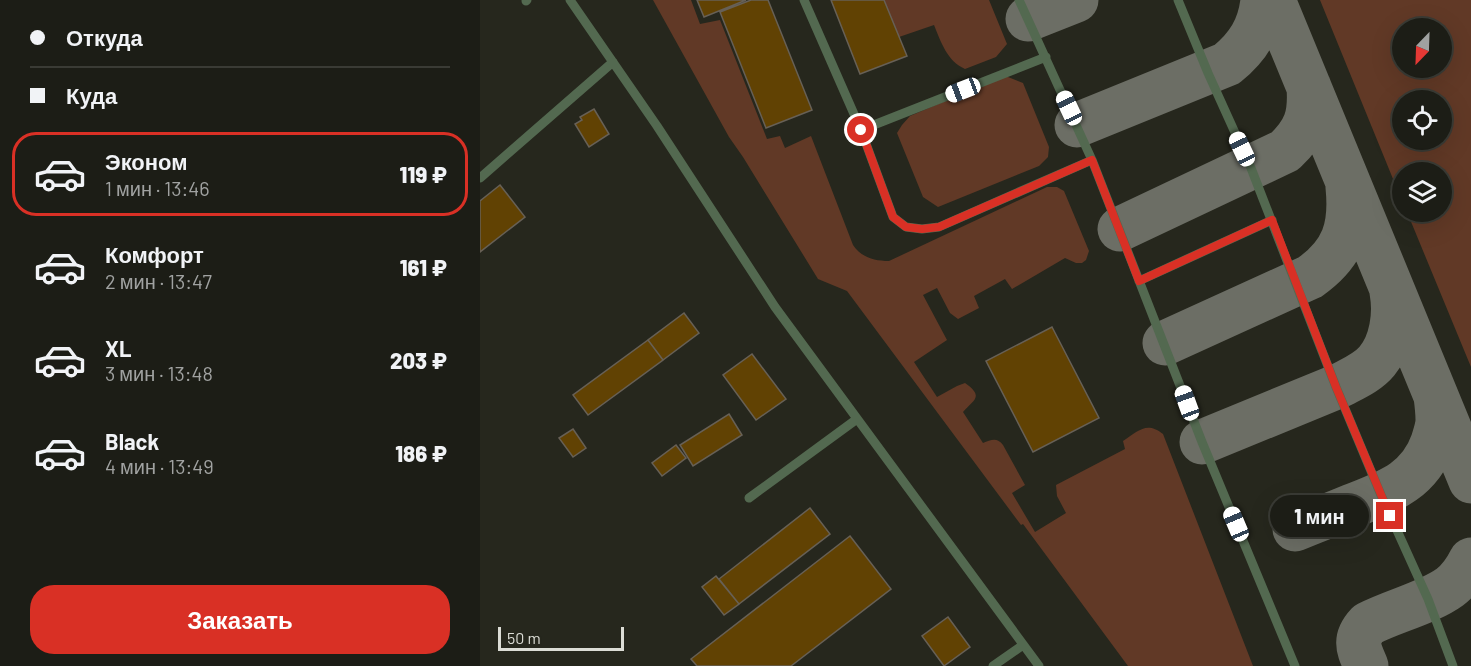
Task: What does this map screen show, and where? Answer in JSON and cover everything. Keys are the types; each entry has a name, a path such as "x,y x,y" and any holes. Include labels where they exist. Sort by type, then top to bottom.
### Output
{"lane":[{"path":"570,0 657,126 775,307 1039,666"},
{"path":"804,0 861,130 893,217 906,227 922,229 939,227 1092,160"},
{"path":"1019,0 1092,160 1202,442 1295,666"},
{"path":"1178,0 1251,168 1336,387 1381,495 1428,598 1453,666"},
{"path":"861,130 1046,57"},
{"path":"480,178 613,62"},
{"path":"1139,281 1272,220"},
{"path":"748,498 857,418"},
{"path":"993,666 1023,645"}],"shaded area":[{"path":"653,0 691,0 700,24 720,20 767,139 780,136 785,148 811,136 853,245 868,258 889,261 1047,187 1057,187 1064,191 1089,251 1086,260 1076,263 1065,258 1012,289 1005,279 974,296 979,308 958,319 950,313 937,288 923,295 947,340 914,362 937,397 965,383 975,392 975,398 963,412 983,443 996,440 1003,445 1025,485 1012,493 1035,532 1066,513 1057,496 1056,485 1125,449 1123,441 1138,431 1152,428 1163,434 1253,666 1128,666 847,291 818,279 729,137"},
{"path":"884,0 989,0 1007,44 996,57 965,69 949,56 934,25 899,37"},
{"path":"1320,0 1471,0 1471,367 1411,222 1452,222 1452,162 1392,162 1392,176"},
{"path":"1002,77 1023,83 1049,147 1048,157 1039,166 938,207 923,197 897,133 910,116"}],"building":[{"path":"697,0 746,0 704,17"},
{"path":"751,0 768,0 812,110 766,128 720,12"},
{"path":"831,0 884,0 907,56 860,74"},
{"path":"594,109 609,134 589,147 575,124 582,120 580,117"},
{"path":"500,185 525,217 480,252 480,201"},
{"path":"684,313 699,333 663,360 648,340"},
{"path":"1052,327 1099,418 1033,452 986,361"},
{"path":"648,340 663,360 588,415 573,395"},
{"path":"752,354 786,399 756,420 723,375"},
{"path":"729,414 742,435 693,466 680,445"},
{"path":"573,429 586,448 573,457 559,438"},
{"path":"676,445 686,458 662,476 652,463"},
{"path":"810,508 830,534 739,604 719,579"},
{"path":"850,536 891,589 791,666 697,666 691,659"},
{"path":"716,576 739,604 724,615 702,587"},
{"path":"948,617 970,647 944,666 922,636"}],"taxiway":[{"path":"1028,19 1076,0"},
{"path":"1077,125 1227,64 1252,36 1263,0"},
{"path":"1273,0 1471,481"},
{"path":"1120,229 1285,151 1298,137 1306,122 1309,87"},
{"path":"1165,343 1310,277 1322,268 1338,249 1347,227 1348,187"},
{"path":"1202,442 1341,385 1369,368 1382,354 1392,328 1392,292"},
{"path":"1295,529 1377,496 1410,476 1427,456 1433,442 1438,423 1436,396"},
{"path":"1366,666 1359,640 1368,624 1441,593 1456,581 1471,560"}],"route":[{"path":"861,130 893,217 906,227 922,229 939,227 1092,160 1139,281 1272,220 1336,387 1390,516"}]}
